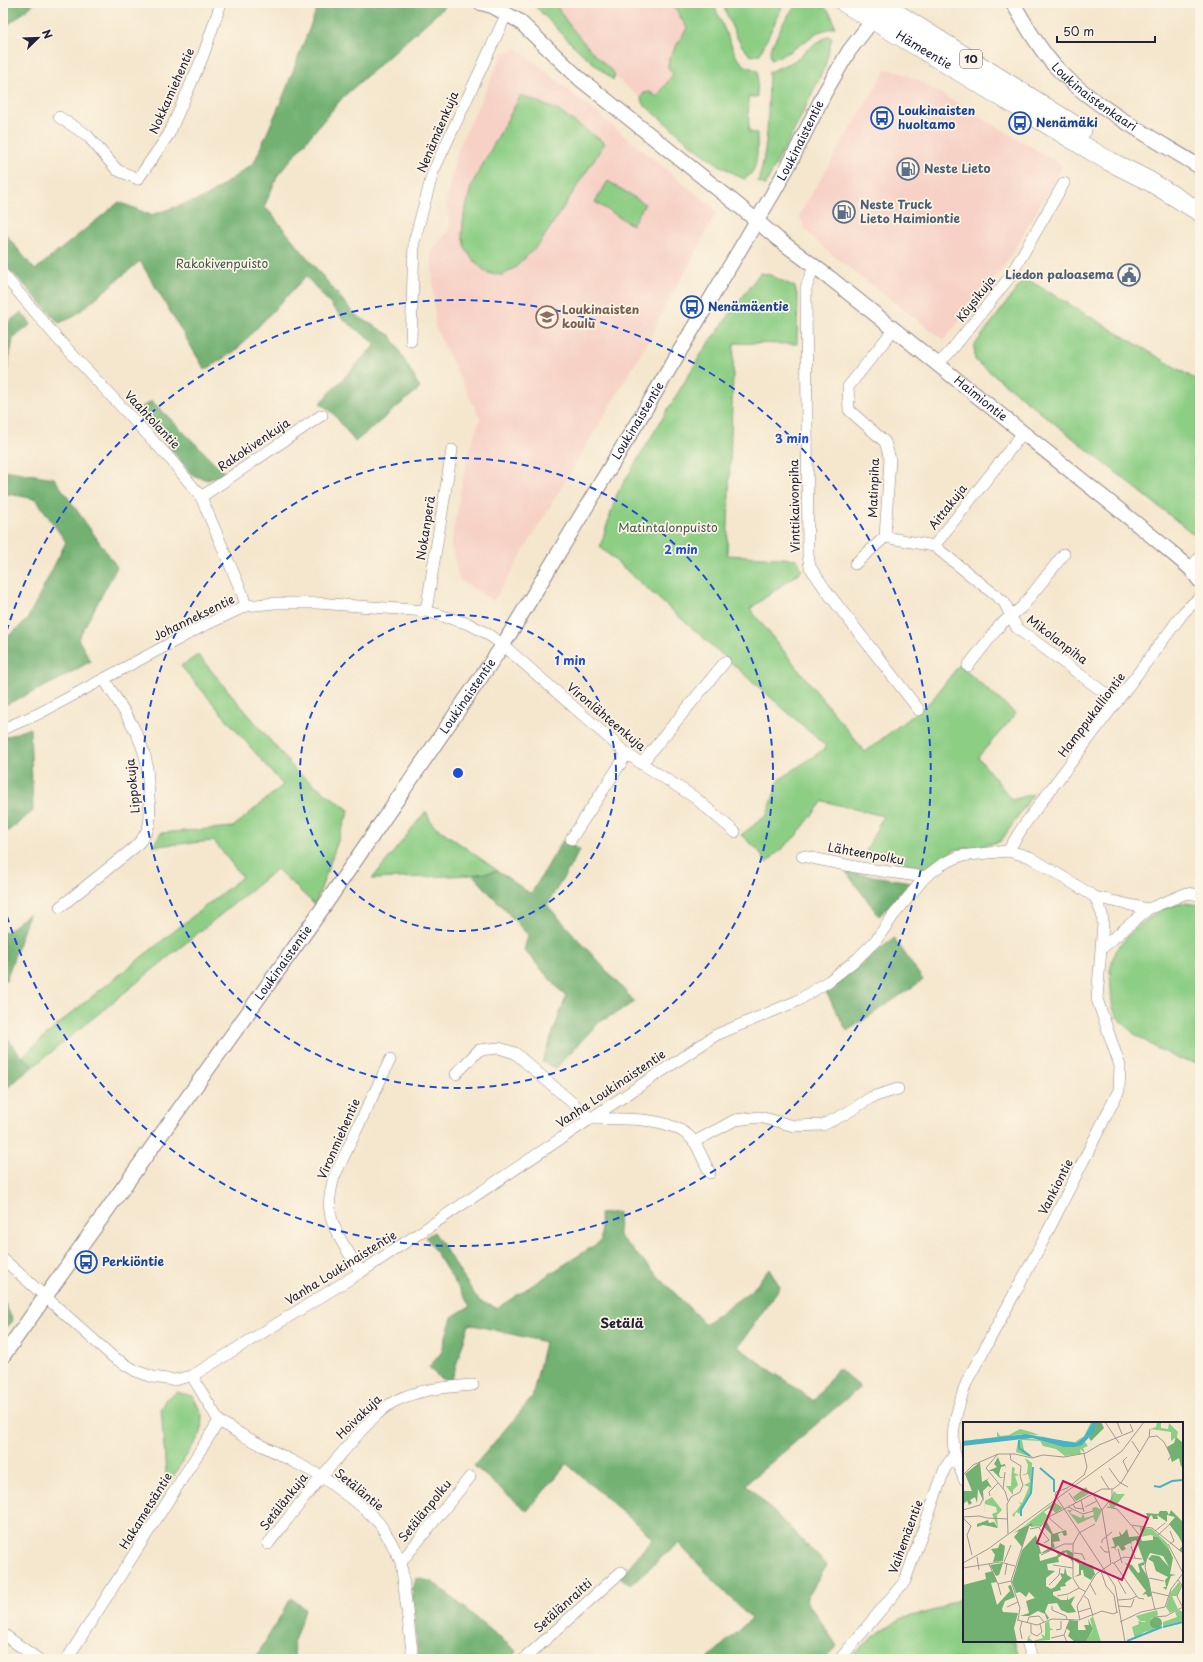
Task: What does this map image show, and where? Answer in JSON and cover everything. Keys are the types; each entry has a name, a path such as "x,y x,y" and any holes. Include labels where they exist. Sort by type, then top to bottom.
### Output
{"highway":[{"name":"Hämeentie","path":"844,3 880,8 1077,126 1116,152 1149,181 1200,212"}],"street":[{"name":"Nokkamiehentie","path":"59,117 87,135 117,170 138,179 169,134 203,56 221,3"},
{"path":"482,3 492,6 519,21 580,79 756,221"},
{"name":"Loukinaistenkaari","path":"1013,3 1037,44 1054,64 1077,86 1118,116 1200,167"},
{"name":"Loukinaistentie","path":"3,1356 322,909 503,645 652,398 791,161 825,92 849,51 880,8"},
{"name":"Nenämäenkuja","path":"411,341 414,242 433,172 506,13"},
{"name":"Köysikuja","path":"938,364 954,347 1009,278 1064,184"},
{"name":"Haimiontie","path":"756,221 938,364 1190,568 1200,581"},
{"name":"Vinttikaivonpiha","path":"814,266 806,288 808,555 810,567 828,593 919,710"},
{"name":"Vaahtolantie","path":"3,274 57,338 172,461 201,498 242,593 246,606"},
{"name":"Matinpiha","path":"885,537 890,459 884,442 849,410 848,387 894,329"},
{"name":"Rakokivenkuja","path":"201,498 322,415"},
{"name":"Aittakuja","path":"885,537 934,546 1023,433"},
{"name":"Nokanperä","path":"426,611 452,450"},
{"path":"855,564 885,537"},
{"name":"Mikolanpiha","path":"934,546 1004,602 1017,628 1117,702"},
{"path":"968,666 1000,625 1010,615 1022,607 1064,554"},
{"path":"1190,568 1200,557"},
{"name":"Hamppukalliontie","path":"1008,851 1024,825 1184,612 1200,597"},
{"name":"Johanneksentie","path":"3,729 38,714 203,626 246,606 275,603 317,603 426,611 470,624 503,645"},
{"name":"Vironlähteenkuja","path":"503,645 626,754 662,775 694,797 735,832"},
{"path":"641,764 725,662"},
{"name":"Lippokuja","path":"60,907 135,847 145,837 149,824 150,811 147,773 142,746 134,729 104,679"},
{"path":"571,840 626,754"},
{"name":"Vanha Loukinaistentie","path":"45,1297 113,1357 136,1371 153,1377 174,1380 192,1376 361,1272 716,1035 797,1001 829,981 857,959 876,940 893,916 925,877 941,865 960,856 1008,851 1030,857 1095,897 1148,909"},
{"name":"Lähteenpolku","path":"802,856 861,868 925,877"},
{"path":"1102,948 1148,909 1187,893 1200,895"},
{"name":"Vankiontie","path":"963,1476 955,1454 954,1428 959,1403 967,1381 1043,1241 1119,1090 1120,1066 1098,999 1102,948 1102,914 1095,897"},
{"path":"456,1074 480,1050 499,1048 515,1053 591,1119 646,1120 663,1123 679,1130 694,1142 710,1173"},
{"name":"Vironmiehentie","path":"361,1272 334,1227 330,1211 330,1194 334,1177 390,1060"},
{"path":"694,1142 735,1120 760,1117 794,1126 823,1125 845,1114 872,1097 898,1090"},
{"path":"3,1260 45,1297"},
{"path":"192,1376 218,1421"},
{"name":"Hoivakuja","path":"321,1476 366,1425 393,1402 414,1393 437,1388 473,1385"},
{"name":"Setäläntie","path":"218,1421 321,1476 365,1509 379,1523 390,1540 401,1562 413,1659"},
{"name":"Hakametsäntie","path":"68,1659 218,1421"},
{"name":"Vaihemäentie","path":"840,1659 905,1581 945,1468 955,1454"},
{"name":"Setälänkuja","path":"268,1544 321,1476"},
{"name":"Setälänpolku","path":"401,1562 470,1477"},
{"name":"Setälänraitti","path":"524,1659 621,1572"},
{"path":"3,1634 38,1659"},
{"path":"1027,1642 1032,1659"}],"shaded area":[{"path":"538,3 698,3 679,130 573,42"},
{"name":"Loukinaisten koulu","path":"518,49 717,211 691,261 665,306 651,337 494,601 459,580 451,545 466,462 480,418 435,327 431,250 448,233 450,224 446,200 458,149 503,53"},
{"path":"891,69 918,80 1063,166 1002,270 944,340 828,252 805,229 799,215 886,70"}],"green space":[{"path":"3,3 35,3 3,29"},
{"name":"Rakokivenpuisto","path":"319,3 447,3 343,97 278,175 264,207 354,314 391,336 420,388 355,442 333,413 320,403 376,344 343,319 306,276 235,351 205,370 140,261 73,317 59,323 20,280 3,264 3,231 35,270 119,202 151,215 206,197 254,163 285,92"},
{"path":"532,3 555,3 575,32 615,74 613,80 577,49"},
{"path":"672,3 713,3 736,56 744,65 758,71 757,97 748,97 749,132 757,133 757,152 753,171 744,179 730,172 703,154 642,103 641,97 644,93 650,92 657,97 673,74 668,67 669,58 687,28"},
{"path":"722,3 784,3 760,54 752,56 742,46 734,32"},
{"path":"797,3 811,3 822,6 830,13 835,27 818,32 791,51 771,60 770,50 783,23"},
{"path":"828,36 832,37 825,66 798,123 765,185 758,182 762,169 766,142 769,72 794,61 813,45"},
{"path":"521,95 557,110 605,143 540,243 516,267 503,275 491,274 485,271 473,260 465,248 462,234 464,215 472,184"},
{"path":"608,181 645,204 632,225 595,202"},
{"name":"Matintalonpuisto","path":"760,273 768,274 795,287 798,298 797,344 734,343 727,555 797,559 802,570 750,609 865,752 932,700 959,665 1016,714 978,757 1012,800 1033,794 1001,841 987,845 954,850 927,868 865,853 883,816 823,801 796,836 766,863 759,851 741,835 767,815 779,780 827,747 600,547 617,494 703,351"},
{"path":"1025,278 1200,382 1200,536 1197,537 975,360 974,346"},
{"path":"21,312 31,324 13,339 3,392 3,327"},
{"path":"152,401 225,473 208,480 192,475 139,409"},
{"path":"3,470 54,478 117,567 78,639 91,661 56,681 3,706 3,641 27,620 66,542 36,499 3,493"},
{"path":"198,655 297,772 349,810 315,905 277,869 34,1066 22,1057 69,1015 242,877 214,841 153,846 161,833 233,827 283,785 181,666"},
{"path":"30,728 33,811 3,835 3,738"},
{"path":"426,811 432,824 498,871 473,875 372,879"},
{"path":"563,840 580,850 547,905 635,1002 598,1023 556,1068 542,1062 566,997 524,950 528,935 473,875 498,871 531,894"},
{"path":"846,872 911,882 879,916"},
{"path":"1185,903 1200,905 1200,1063 1178,1059 1158,1049 1133,1033 1117,1017 1112,1005 1110,971 1115,951 1134,929 1162,908"},
{"path":"29,914 6,980 3,983 3,931 5,933"},
{"path":"894,938 923,980 847,1031 826,992"},
{"path":"3,1033 22,1057 34,1066 3,1091"},
{"path":"618,1212 619,1236 705,1324 753,1289 769,1268 780,1287 738,1347 814,1401 838,1368 860,1387 746,1484 827,1565 806,1600 837,1646 824,1659 707,1659 751,1619 678,1543 630,1585 620,1577 653,1538 567,1464 527,1511 474,1466 532,1398 545,1342 469,1324 451,1382 438,1377 429,1367 441,1353 452,1317 470,1306 426,1237 434,1232 479,1301 497,1308 601,1241 600,1214"},
{"path":"3,1299 13,1321 3,1329"},
{"path":"177,1392 193,1396 202,1415 201,1433 167,1486 161,1408 166,1399"},
{"path":"416,1578 433,1582 516,1651 512,1659 418,1659 412,1588"},
{"path":"963,1597 963,1642 1014,1642 1020,1659 848,1659 875,1636 900,1619 936,1610"},
{"path":"291,1598 305,1609 293,1644 295,1659 255,1659"}],"place":[{"name":"Loukinaisten huoltamo","path":"882,118"},
{"name":"Nenämäki","path":"1020,123"},
{"name":"Neste Lieto","path":"908,169"},
{"name":"Neste Truck Lieto Haimiontie","path":"844,212"},
{"name":"Liedon paloasema","path":"1129,275"},
{"name":"Nenämäentie","path":"692,307"},
{"name":"Loukinaisten koulu","path":"547,317"},
{"name":"Perkiöntie","path":"86,1262"}],"district":[{"name":"Setälä","path":"622,1323"}]}
